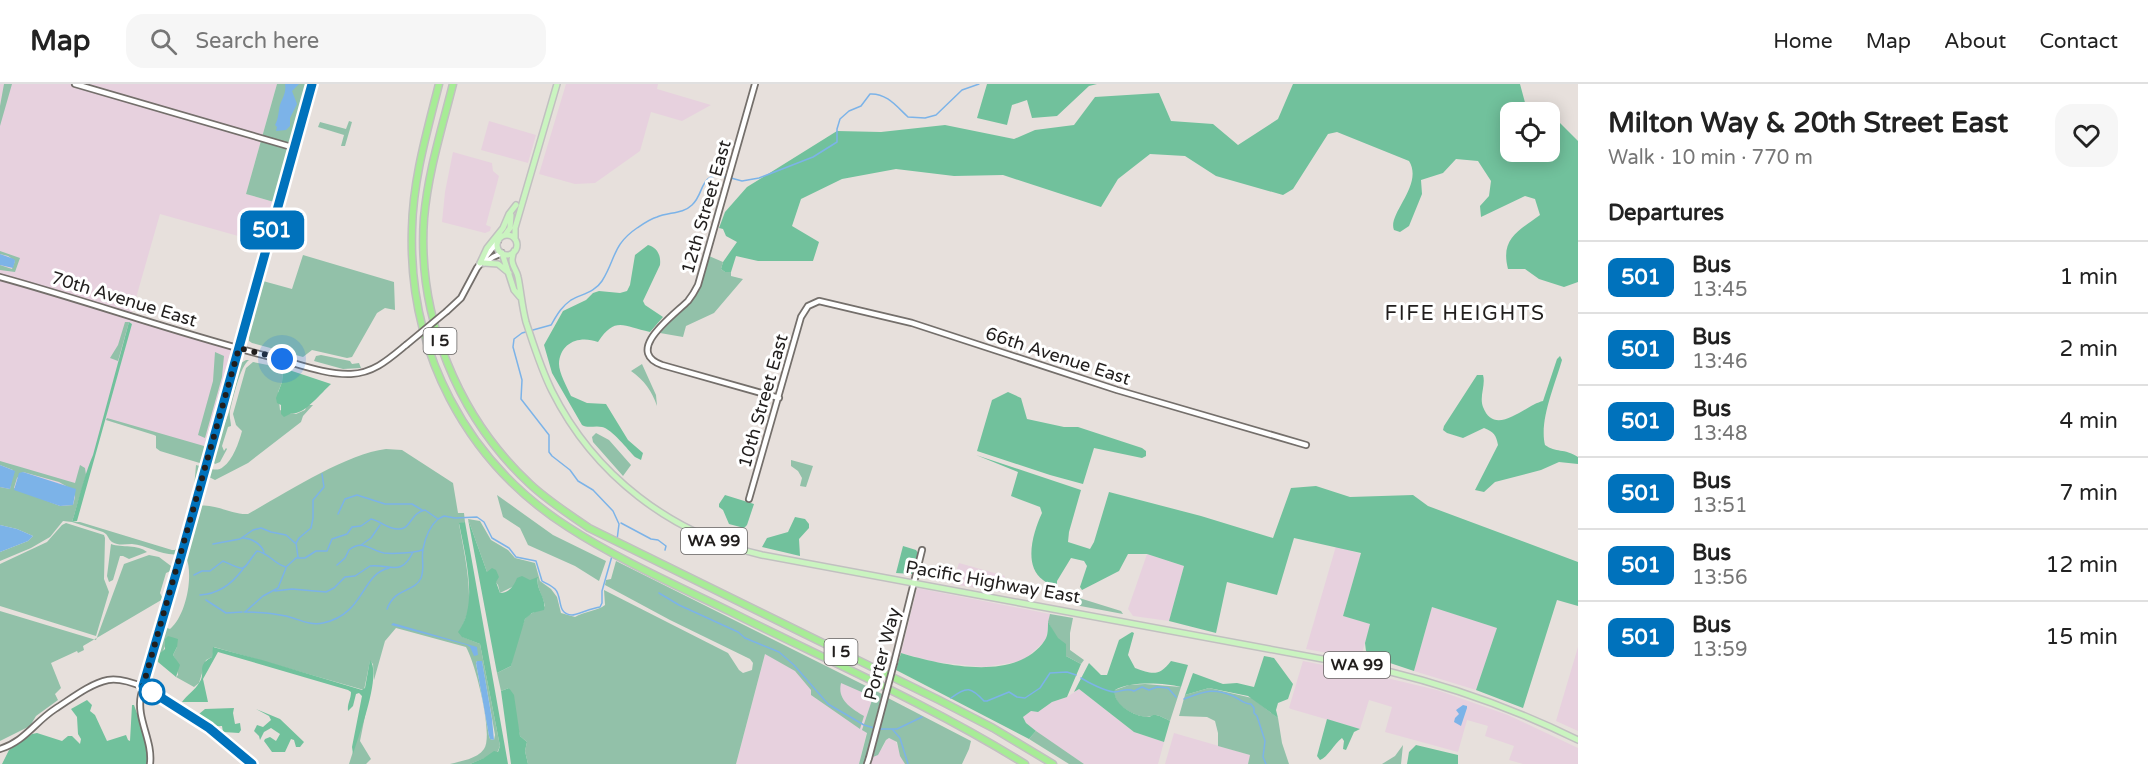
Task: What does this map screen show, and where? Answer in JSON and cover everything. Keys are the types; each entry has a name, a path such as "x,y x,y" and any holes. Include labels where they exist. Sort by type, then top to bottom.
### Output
{"highway":[{"name":"I 5","path":"439,84 418,170 412,229 418,308 430,356 440,378 467,428 507,479 546,512 603,548 924,708 984,739 1025,764"},
{"name":"I 5","path":"453,84 429,180 423,237 427,290 432,317 462,395 497,450 553,504 605,536 939,700 993,728 1053,764"}],"main road":[{"name":"WA 99","path":"514,252 517,246 515,228 557,84"},
{"name":"WA 99","path":"502,253 498,247 498,241 509,229 511,215 525,190"},
{"path":"512,279 500,264 481,264 487,248 503,228 516,205"},
{"path":"505,235 515,239"},
{"path":"502,253 514,252"},
{"name":"Pacific Highway East","path":"514,252 512,262 518,276 532,341 551,391 580,438 615,478 659,512 710,539 748,552 1387,671 1489,702 1578,740"},
{"name":"Pacific Highway East","path":"502,253 514,290 521,298"}],"street":[{"path":"75,84 295,148"},
{"path":"150,764 150,744 139,707 143,686 312,84"},
{"name":"12th Street East","path":"755,84 698,285 690,299 651,337 648,346 649,356 662,365 779,398"},
{"name":"70th Avenue East","path":"0,277 239,348 329,371 350,374 368,371 378,366 447,311 463,295 498,241"},
{"path":"481,264 502,253"},
{"name":"66th Avenue East","path":"804,310 812,303 824,301 912,323 1117,390 1306,445"},
{"name":"10th Street East","path":"749,499 804,310"},
{"name":"Porter Way","path":"867,764 922,550"},
{"path":"0,749 20,741 50,712 92,686 104,681 123,680 143,686 209,728 252,764"}],"shaded area":[{"path":"0,84 277,84 246,194 274,202 263,243 160,214 130,319 231,350 204,447 105,420 75,519 0,498"},
{"path":"566,84 658,84 657,89 711,105 682,121 651,112 640,151 595,183 575,184 539,174"},
{"path":"489,121 536,135 528,163 481,150"},
{"path":"453,152 492,163 493,171 499,176 486,225 491,227 490,231 485,233 442,222"},
{"path":"1336,546 1361,554 1343,616 1371,624 1360,659 1306,649"},
{"path":"1147,554 1184,566 1169,621 1133,616 1128,609"},
{"path":"959,563 1005,576 1000,592 952,584"},
{"path":"917,588 1050,614 1046,640 1023,661 984,667 935,662 901,653"},
{"path":"1432,607 1498,628 1476,690 1414,671"},
{"path":"771,645 875,697 859,764 736,764 765,654"},
{"path":"1578,647 1578,731 1556,721"},
{"path":"1303,661 1437,690 1508,715 1578,748 1578,764 1523,764 1509,760 1514,746 1485,736 1488,726 1467,720 1458,752 1385,732 1392,707 1369,700 1360,729 1291,709 1289,708"},
{"path":"1079,689 1134,732 1164,742 1158,764 1084,764 1026,723 1023,717 1031,711 1038,712 1052,702 1067,697"},
{"path":"1174,733 1250,755 1248,764 1165,764"},
{"path":"887,738 895,740 905,764 871,764 873,757 883,747"}],"green space":[{"path":"4,84 12,84 0,126 0,106"},
{"path":"277,84 308,84 274,202 246,194"},
{"path":"987,84 1097,84 1089,86 1057,116 1032,118 1027,100 1012,105 1007,125 977,118"},
{"path":"1293,84 1520,84 1525,102 1500,102 1500,162 1560,162 1560,123 1578,141 1578,282 1564,287 1539,279 1525,269 1508,269 1507,250 1513,236 1540,215 1535,199 1525,196 1481,217 1480,206 1489,196 1491,181 1478,161 1456,159 1443,173 1421,180 1422,194 1409,226 1400,232 1394,230 1393,223 1412,180 1409,161 1337,132 1328,134 1293,189 1283,195 1216,176 1185,156 1150,154 1118,179 1101,207 1003,175 954,176 896,169 842,179 801,199 792,226 819,242 813,261 758,261 736,256 731,272 721,269 723,262 737,242 726,236 723,229 719,228 725,212 747,187 837,131 881,132 945,125 1014,139 1035,130 1074,125 1095,97 1159,93 1171,121 1213,124 1238,145 1278,119"},
{"path":"349,121 352,122 345,146 341,146 344,135 318,127 320,122 346,129"},
{"path":"648,245 658,253 660,265 643,301 645,305 663,317 650,332 620,325 610,329 598,342 584,339 572,342 563,350 559,364 571,396 587,403 606,404 628,440 643,453 641,460 606,429 582,425 552,373 544,345 563,311 599,291 620,293 627,291 635,255"},
{"path":"0,251 20,258 15,272 0,270 0,265 12,269 15,261 0,254"},
{"path":"303,255 394,282 395,310 385,308 377,313 352,357 347,358 312,350 303,357 249,341 249,331 263,281 292,289"},
{"path":"709,256 723,262 721,269 725,272 731,272 731,276 743,279 714,313 686,326 683,337 660,333 697,294"},
{"path":"125,322 129,322 118,361 110,358 118,345"},
{"path":"129,322 132,324 77,521 72,522 93,455"},
{"path":"215,352 224,356 222,377 205,438 198,435 213,381"},
{"path":"316,356 350,361 352,364 359,363 361,368 343,369 314,361"},
{"path":"1560,356 1562,360 1544,425 1545,445 1578,457 1578,464 1559,462 1541,470 1495,482 1484,492 1475,490 1498,445 1495,436 1484,428 1463,438 1447,433 1443,430 1444,426 1477,375 1483,375 1483,407 1488,416 1495,420 1511,417 1543,401"},
{"path":"249,360 240,376 230,411 231,426 228,427 222,446 224,451 227,449 220,462 215,464 211,459 229,412 241,363"},
{"path":"253,362 283,368 282,382 278,392 280,410 288,414 296,414 305,410 307,405 313,405 303,416 301,422 248,463 215,480 207,476 209,469 220,469 227,464 242,431 236,425 233,414 246,368"},
{"path":"642,364 656,395 657,406 647,386 631,371"},
{"path":"283,368 331,384 307,408 284,417 281,414 281,405 277,403 276,398 282,382"},
{"path":"1008,392 1021,398 1027,419 1064,427 1078,427 1142,448 1146,451 1146,456 1142,458 1094,448 1083,484 977,451 992,400"},
{"path":"107,418 204,446 203,464 160,451 156,448 156,436 106,420"},
{"path":"596,433 609,440 631,465 623,476 593,442 592,437"},
{"path":"386,449 402,450 453,483 458,513 464,513 465,522 459,524 468,575 469,605 463,637 480,644 500,746 497,753 470,764 450,764 477,755 484,749 486,741 487,729 482,698 466,647 396,628 385,641 374,680 373,664 370,661 364,690 214,647 212,657 206,660 199,683 194,687 176,677 178,675 176,660 173,655 177,647 166,644 158,662 156,659 164,627 170,629 176,623 187,595 189,574 186,557 199,506 211,506 248,514 334,466 370,452","holes":["477,661 482,662 495,735 494,740 489,736 476,663"]},
{"path":"976,455 1081,490 1068,542 1090,549 1109,492 1273,538 1291,488 1316,486 1350,497 1413,495 1428,506 1578,562 1578,606 1557,600 1523,708 1476,690 1497,628 1432,607 1414,671 1378,659 1366,651 1365,643 1370,624 1343,616 1361,553 1294,538 1277,595 1227,582 1216,633 1169,621 1184,566 1147,554 1128,554 1119,571 1082,590 1080,587 1087,566 1084,561 1071,558 1057,581 1057,585 1044,581 1037,574 1032,558 1033,539 1042,513 1040,507 1011,496 1018,472"},
{"path":"791,460 813,466 806,487 800,486 802,478 791,466"},
{"path":"0,461 75,483 80,465 85,468 86,475 72,522 63,521 50,537 0,561 0,552 28,541 33,536 0,525 0,487 10,489 13,470 0,465","holes":["23,472 59,482 73,490 75,497 73,505 60,506 14,488 17,478"]},
{"path":"196,465 203,467 193,500"},
{"path":"497,495 553,535 606,561 599,581 575,566 528,545 520,528 503,517"},
{"path":"725,495 754,504 744,528 729,524 723,510 719,507"},
{"path":"193,503 179,554 167,554 132,544 117,544 103,532 72,522 80,522 175,550 190,505"},
{"path":"795,517 805,519 809,524 809,528 799,539 800,556 762,547 767,538 788,532"},
{"path":"468,519 480,521 491,540 508,550 515,558 535,563 540,581 557,597 561,613 575,617 602,607 605,605 604,590 728,653 743,673 752,670 753,663 750,659 605,585 606,580 611,579 616,561 882,694 864,764 859,764 867,733 862,730 873,697 841,683 843,699 850,707 864,716 860,729 811,695 811,690 795,671 765,654 736,764 528,764 525,751 527,742 520,736 509,688 501,691 497,673 511,666 525,619 545,606 538,578 500,593 498,585 487,572"},
{"path":"468,519 487,572 492,568 496,570 499,577 496,582 500,593 511,588 517,578 522,576 530,580 538,577 538,586 544,601 544,610 532,613 525,619 511,666 497,673"},
{"path":"465,522 508,764 470,764 494,751 498,752 500,746 480,644 462,637 458,632 468,608 469,594 467,564 459,523"},
{"path":"66,523 104,535 105,538 104,579 109,592 96,636 0,606 0,564 47,542"},
{"path":"111,544 139,548 147,552 129,559 120,556 113,580 109,582 107,576"},
{"path":"903,546 916,550 918,553 912,574 896,573"},
{"path":"149,555 159,557 175,569 166,573 160,593 163,599 97,638 124,564"},
{"path":"1076,597 1121,611 1123,614 1075,605"},
{"path":"0,611 94,639 83,646 84,650 51,663 61,688 55,694 58,700 36,716 30,726 0,741"},
{"path":"1050,614 1073,618 1070,650 1084,660 1081,664 1066,656 1048,622"},
{"path":"1048,622 1058,638 1066,644 1066,656 1081,664 1067,697 1052,702 1038,712 1031,711 1023,717 1026,723 1036,731 1029,739 896,670 901,653 936,662 978,667 1016,662 1032,653 1045,640"},
{"path":"1134,633 1128,655 1135,668 1155,673 1163,670 1171,661 1188,665 1181,687 1138,684 1115,690 1117,700 1130,712 1146,717 1156,715 1170,721 1164,742 1134,732 1079,689 1074,692 1089,663 1101,675 1107,675 1119,640"},
{"path":"168,636 178,639 173,655 180,665 176,677 158,662 159,654 165,649 165,639"},
{"path":"213,647 362,690 365,688 370,660 373,667 371,691 353,754 352,747 362,696 359,693 356,694 353,706 348,711 351,692 348,690 218,652 203,679 208,702 182,702 199,683 204,663 212,657"},
{"path":"1264,656 1274,658 1293,684 1288,699 1278,703 1276,710 1278,718 1248,696 1209,688 1185,695 1193,673 1223,684 1237,683 1254,687"},
{"path":"1129,685 1181,687 1170,721 1156,715 1146,717 1136,714 1124,708 1116,700 1115,690"},
{"path":"509,688 514,695 520,736 527,742 525,751 528,764 511,764 501,691"},
{"path":"1209,688 1252,698 1278,718 1282,743 1289,764 1248,764 1250,755 1218,746 1215,721 1207,717 1179,716 1185,695"},
{"path":"888,698 971,741 962,764 905,764 900,756 897,742 889,738 878,755 873,757"},
{"path":"87,700 92,705 90,711 95,715 107,741 126,735 130,741 132,705 134,705 149,747 148,764 2,764 9,750 32,734 37,733 62,741 72,736 80,744 77,717 71,709"},
{"path":"234,708 235,724 240,723 239,733 223,732 222,726 209,723 199,714 205,709"},
{"path":"256,709 280,719 304,742 300,747 296,747 294,740 291,739 285,752 272,752 264,741 270,737 276,741 280,734 271,728 264,732 260,740 254,731 257,725 263,727 271,720 269,716"},
{"path":"366,711 360,741 371,759 366,764 349,764"},
{"path":"1327,719 1360,729 1354,732 1346,750 1343,749 1342,738 1320,760 1317,756"},
{"path":"1036,731 1084,764 1069,764 1029,739"},
{"path":"1403,745 1401,764 1382,764 1395,756"},
{"path":"1416,745 1458,755 1458,764 1407,764 1409,752"}],"water":[{"path":"285,84 299,84 292,91 297,104 290,118 290,126 286,130 276,131 275,125"},
{"path":"0,254 14,259 13,268 0,265"},
{"path":"0,465 15,471 10,489 0,487"},
{"path":"23,472 76,489 73,505 60,506 14,490 19,473"},
{"path":"0,525 33,536 28,541 0,552"},
{"path":"393,623 477,647 478,655 474,656 467,645 391,625"},
{"path":"477,661 482,661 494,740 489,736"},
{"path":"1463,705 1467,708 1461,726 1454,722 1459,714 1456,710"}],"waterway":[{"path":"731,178 742,181 759,178 813,157 837,142 840,119 849,111 861,106 870,94 887,98 908,117 925,118 936,115 962,90 979,84"},
{"path":"617,540 619,524 613,511 593,490 578,481 570,470 552,456 549,452 549,435 521,399 522,380 513,347 514,339 522,333 551,325 559,311 571,300 596,288 602,281 619,246 629,234 654,218 688,208 711,177 727,177"},
{"path":"298,557 296,543 311,528 313,500 324,487 322,474"},
{"path":"338,514 345,499 357,495 385,504 412,504 422,510"},
{"path":"194,575 202,571 210,571 223,561 244,568 257,551 286,567 296,558 305,558 316,551 327,551 332,539 347,534 352,527 361,526 371,519 391,528 402,529 416,514 425,510 438,519 444,516 477,517 484,522 492,538 509,548 516,557 536,561 542,581 555,589 564,612 572,615 600,607 612,556"},
{"path":"387,609 399,593 414,586 421,578 424,545 430,529 438,519"},
{"path":"621,523 651,539 658,540 666,546 665,550"},
{"path":"361,545 371,538 380,525"},
{"path":"213,544 240,539 253,530 261,528 286,535 295,543"},
{"path":"242,538 256,542 264,552"},
{"path":"337,565 345,558 349,550 358,545 388,553 409,553 422,550"},
{"path":"275,591 292,589 326,592 334,588 345,577 355,576 370,566 400,567 409,560 413,552"},
{"path":"246,611 263,596 278,588 286,568"},
{"path":"244,612 276,614 309,623 323,623 347,611 373,578 389,568"},
{"path":"200,595 213,593 225,587 243,569"},
{"path":"659,593 679,605 738,632 745,638 779,652 794,665 828,704 864,725 874,728"},
{"path":"206,600 226,613 242,612"},
{"path":"951,698 965,690 976,693 984,701 1009,692 1017,697 1025,698 1040,688 1050,673 1067,672 1076,675"},
{"path":"1081,678 1117,692 1129,689 1134,691 1142,687 1149,690 1157,687 1168,688 1176,697"},
{"path":"1184,699 1214,691 1226,693 1251,704 1265,741 1263,757 1266,764"},
{"path":"880,729 897,729 922,717"},
{"path":"893,730 900,738 908,764"}],"bus line":[{"name":"501","path":"252,764 209,728 143,686 312,84"}],"district":[{"name":"FIFE HEIGHTS","path":"1465,313"}],"route":[{"path":"152,692 143,686 239,348 282,359"}]}
